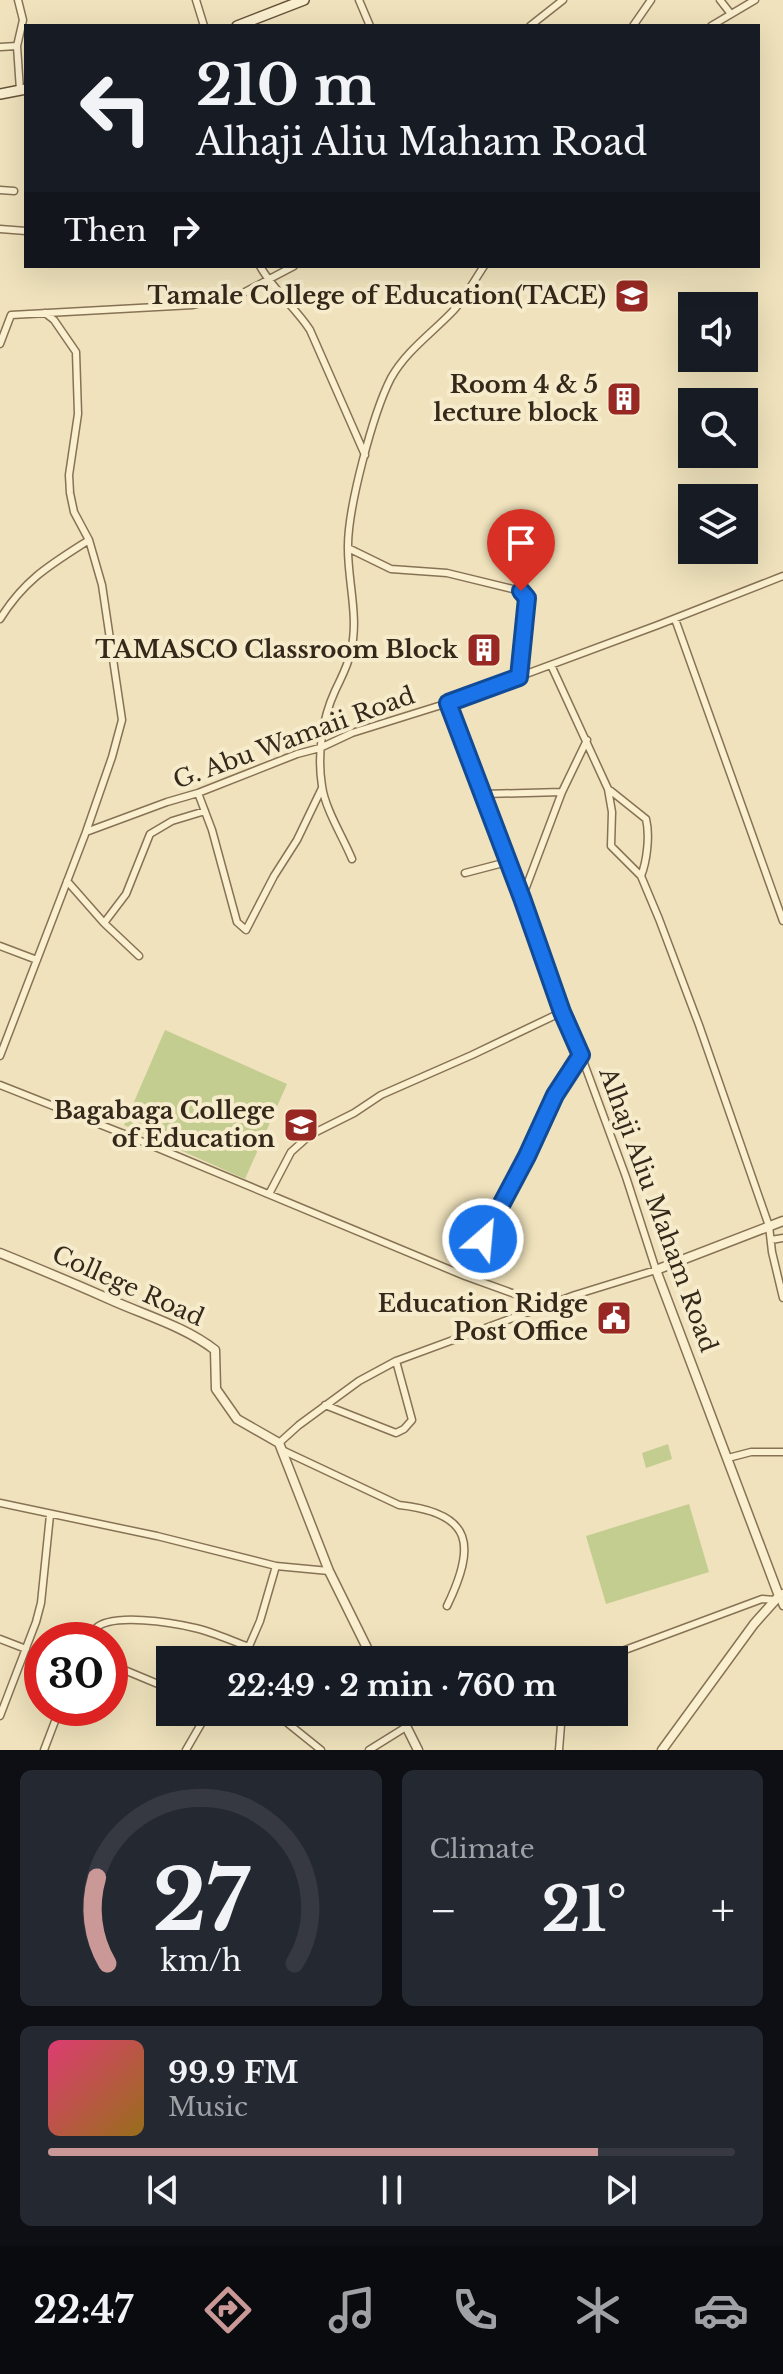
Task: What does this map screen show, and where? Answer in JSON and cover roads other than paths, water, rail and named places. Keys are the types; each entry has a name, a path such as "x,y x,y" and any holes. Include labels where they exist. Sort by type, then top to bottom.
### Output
{"main road":[{"path":"241,24 279,5 304,0"},
{"path":"0,94 23,89"}],"street":[{"path":"18,0 23,20 17,46 23,89"},
{"path":"196,0 203,24"},
{"path":"359,0 369,24"},
{"path":"533,24 563,0"},
{"path":"634,24 651,0"},
{"path":"720,0 731,14"},
{"path":"714,24 755,0"},
{"path":"0,47 17,46"},
{"path":"0,190 14,191"},
{"path":"0,229 24,231"},
{"path":"261,268 268,280 299,312 310,330 365,455"},
{"path":"0,344 11,315 193,305 245,292 290,268"},
{"path":"352,859 322,788 320,748 334,692 351,654 354,632 348,547 356,490 382,399 400,364 454,310 483,268"},
{"path":"0,1056 86,832 122,727 102,585 89,540 74,512 70,493 69,475 78,414 76,352 54,320 45,313"},
{"path":"0,619 26,584 89,540"},
{"path":"348,547 391,569 447,573 521,591 527,598 519,677"},
{"name":"G. Abu Wamaii Road","path":"86,832 320,748 352,733 519,677 783,576"},
{"path":"675,619 783,921"},
{"path":"551,665 608,789 612,812 611,846 641,876 699,1025 769,1226 783,1298"},
{"name":"Alhaji Aliu Maham Road","path":"448,703 779,1596"},
{"path":"522,898 562,792 587,740"},
{"path":"198,793 237,922 246,930 297,840 322,788"},
{"path":"608,789 646,819 645,865 641,876"},
{"path":"484,794 562,792"},
{"path":"104,923 126,894 150,834 172,821 205,811"},
{"path":"465,873 507,862"},
{"path":"67,881 139,956"},
{"path":"0,946 37,960"},
{"path":"269,1194 291,1152 310,1135 395,1088 562,1012"},
{"path":"465,1276 555,1095 581,1055"},
{"path":"0,1085 465,1276 546,1306"},
{"path":"280,1447 325,1405 367,1375 396,1361 656,1270 783,1221"},
{"path":"771,1240 783,1238"},
{"name":"College Road","path":"0,1253 204,1341 215,1350 216,1389 237,1419 280,1447"},
{"path":"325,1405 396,1433 404,1429 412,1420 396,1361"},
{"path":"280,1447 329,1571 366,1646"},
{"path":"280,1447 399,1505 437,1514 459,1528 465,1548 459,1578 447,1606"},
{"path":"728,1458 751,1452 783,1452"},
{"path":"0,1503 157,1536 276,1566 329,1571"},
{"path":"36,1622 41,1603 50,1515"},
{"path":"249,1646 276,1566"},
{"path":"628,1649 753,1602 779,1596"},
{"path":"779,1596 783,1606"},
{"path":"662,1750 746,1635 779,1596"},
{"path":"112,1622 140,1620 197,1628 246,1646"},
{"path":"0,1639 24,1648"},
{"path":"0,1716 24,1654"},
{"path":"128,1672 156,1683"},
{"path":"44,1750 53,1726"},
{"path":"186,1750 200,1726"},
{"path":"291,1726 321,1750"},
{"path":"559,1750 561,1726"},
{"path":"369,1750 406,1727 418,1750"}],"place":[{"name":"Tamale College of Education(TACE)","path":"632,296"},
{"name":"Room 4 & 5 lecture block","path":"624,399"},
{"name":"TAMASCO Classroom Block","path":"484,650"},
{"name":"Bagabaga College of Education","path":"301,1125"},
{"name":"Education Ridge Post Office","path":"614,1318"}]}
